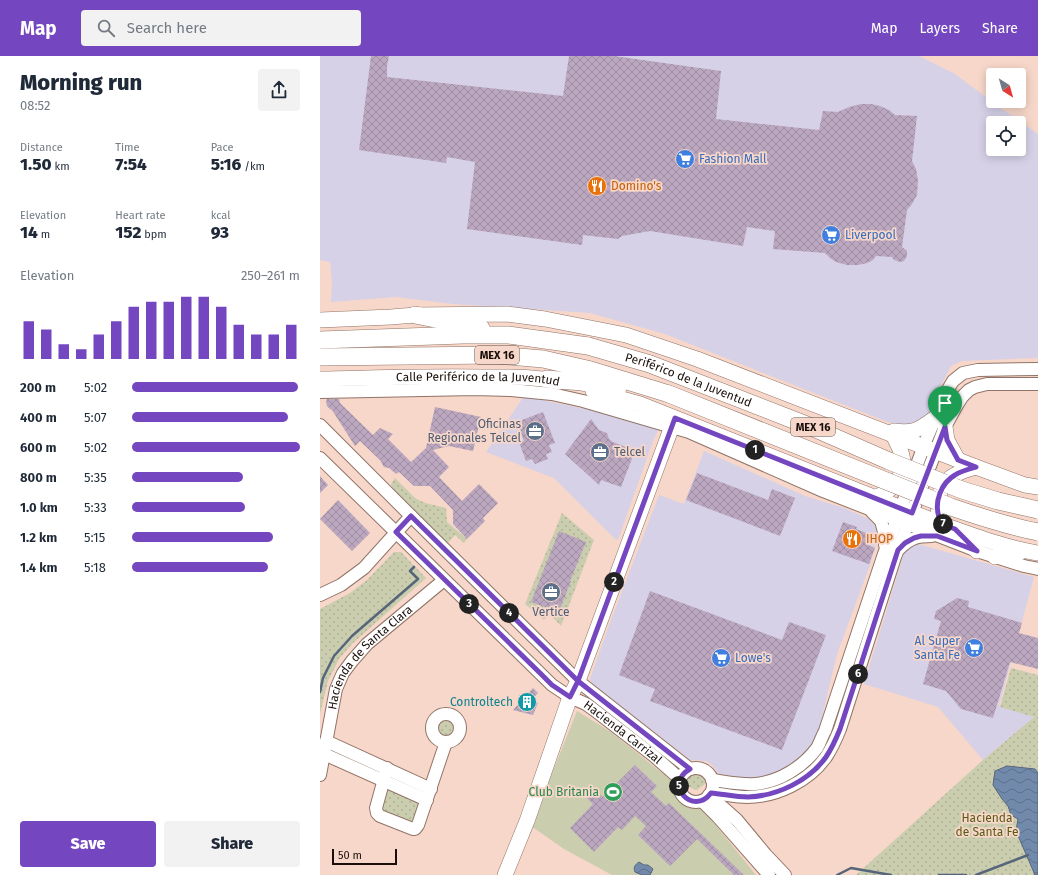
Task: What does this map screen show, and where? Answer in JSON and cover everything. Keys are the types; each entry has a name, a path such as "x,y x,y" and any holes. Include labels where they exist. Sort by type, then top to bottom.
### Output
{"highway":[{"path":"415,315 508,335"},
{"name":"Periférico de la Juventud","path":"320,340 508,335 588,346 650,364 780,414 889,461 962,490 998,501 1038,510"},
{"name":"Periférico de la Juventud","path":"320,357 495,355 543,359 591,370 666,393 951,507 980,517 1038,532"},
{"path":"547,379 582,382 646,392 666,393"}],"main road":[{"path":"320,320 415,315 507,314 531,316 626,335 697,359 976,467 1025,485 1038,487"},
{"name":"Calle Periférico de la Juventud","path":"320,379 401,377 512,377 547,379 640,404 673,422 904,516 945,530 978,537 1032,552"},
{"path":"505,875 527,821 570,697 578,681 673,422"},
{"path":"878,429 910,432 940,422 947,440 958,460"},
{"path":"871,503 889,490 900,477 902,468 901,451 893,434"},
{"path":"976,467 954,475 947,481 941,489 938,498 938,507 945,530 977,551"},
{"path":"995,557 1032,552"}],"street":[{"path":"884,554 904,516 940,422 953,381 963,373 978,370 1038,369"},
{"path":"940,422 962,397 969,390 975,387 987,384 1038,384"},
{"path":"320,392 475,389 526,391 552,394 673,422"},
{"name":"Hacienda Carrizal","path":"320,424 506,611 578,681 690,769"},
{"name":"Hacienda Carrizal","path":"320,458 552,685 570,697 593,709 654,756 680,779"},
{"path":"707,796 713,784 710,775 701,768 686,771 680,779 680,790 686,799 691,801 696,802 707,796 743,797 765,795 778,792 805,778 825,758 836,740 847,708 878,590 884,554 884,532 881,521 871,503"},
{"path":"322,591 341,585 364,568 411,516"},
{"path":"712,780 737,784 755,784 773,781 805,762 817,747 825,731 878,590 898,550 904,516"},
{"path":"898,550 905,543 914,538 945,530"},
{"path":"977,551 1038,569"},
{"name":"Hacienda de Santa Clara","path":"320,775 336,689 343,673 367,644 444,580"},
{"path":"494,629 506,611"},
{"path":"834,705 847,708"},
{"path":"326,741 387,768 429,794"},
{"path":"387,768 376,809 377,813 380,816 414,829 417,827 446,742"},
{"path":"324,754 383,780 429,794"},
{"path":"707,796 737,820 785,875"},
{"path":"707,796 718,817 769,875"},
{"path":"737,820 735,805 743,797"}],"shaded area":[{"name":"Fashion Mall","path":"320,56 919,56 955,74 986,97 986,108 1001,108 1012,116 986,116 986,156 1026,156 1026,126 1038,134 1038,358 962,361 951,366 939,389 929,415 917,425 902,426 888,422 665,334 590,313 453,304 396,297 331,302 332,282 330,262 320,260"},
{"path":"524,396 643,423 656,428 658,431 653,441 618,540 615,539 554,478 486,452"},
{"path":"704,451 805,496 844,508 869,519 876,527 878,538 870,565 837,654 820,725 813,744 801,757 787,767 769,775 756,778 744,778 719,774 712,765 706,761 690,760 592,684 590,679 659,495 684,504"},
{"path":"918,544 1034,577 999,706 1034,717 983,760 938,707 864,684 905,550"}],"green space":[{"path":"395,478 415,498 425,503 446,508 447,522 467,539 464,543 455,535 447,544 394,492 391,484"},
{"path":"562,513 594,540 561,626 549,613 544,620 525,604"},
{"path":"394,552 401,552 426,578 352,644 339,659 328,681 320,714 320,609 350,593 367,580"},
{"name":"Hacienda de Santa Fe","path":"1011,668 1038,675 1038,875 856,875 983,760 1034,717 1000,707"},
{"name":"Club Britania","path":"577,711 611,732 672,781 714,823 756,875 612,875 564,849 531,826"},
{"path":"837,712 842,712 823,755 798,778 762,792 722,790 719,788 721,785 800,771"},
{"path":"442,716 451,717 458,725 455,737 446,741 440,740 433,731 434,722"},
{"path":"693,769 702,772 706,778 705,784 697,790 689,787 685,778"},
{"path":"389,775 428,791 415,822 412,824 381,813"}],"water":[{"path":"1007,766 1035,769 1038,773 1038,875 1035,875 1016,831 1018,819 1011,815 1008,806 993,785 995,771"},
{"path":"639,862 644,865 648,865 653,869 650,875 642,875 635,872 635,866"}],"building":[{"name":"Fashion Mall","path":"371,56 389,56 387,77 563,96 569,56 614,56 721,71 716,119 819,130 823,111 838,112 861,104 880,106 889,110 895,115 917,116 912,161 916,169 918,180 917,195 907,210 902,247 907,251 907,256 904,261 900,262 894,260 892,257 876,256 873,260 867,263 847,265 836,262 825,253 773,249 775,231 747,227 743,246 650,231 622,236 618,239 583,235 582,245 467,229 475,162 447,157 446,163 359,150"},
{"path":"327,399 339,399 340,403 373,435 380,428 393,434 388,439 411,462 426,448 435,407 481,417 473,451 449,446 433,450 449,467 439,477 462,501 479,484 498,503 483,518 485,521 467,539 453,524 453,510 430,486 414,486 399,472 396,474 389,468 384,467 381,461 360,441 355,446 332,410 327,406"},
{"name":"Oficinas Regionales Telcel","path":"543,412 555,443 549,445 552,452 546,454 548,459 535,464 532,459 526,461 519,442 524,441 517,422"},
{"name":"Telcel","path":"591,419 599,430 607,433 609,439 613,442 635,451 621,487 601,480 599,485 565,454"},
{"path":"697,473 768,500 772,489 795,498 780,536 686,500"},
{"path":"320,476 328,485 320,493"},
{"path":"338,500 370,533 352,551 320,519"},
{"name":"IHOP","path":"843,522 857,527 856,529 869,534 866,544 875,548 869,564 832,551"},
{"path":"559,531 586,542 559,612 531,602"},
{"name":"Lowe's","path":"650,591 782,640 789,622 826,635 782,750 650,701 655,689 619,675"},
{"name":"Al Super Santa Fe","path":"957,598 969,601 968,607 1022,623 1019,633 1038,638 1038,669 1010,662 993,718 961,709 946,691 923,684 941,621 934,619 936,611"},
{"name":"Controltech","path":"533,688 538,693 531,700 538,703 533,715 513,710"},
{"path":"635,765 657,786 651,792 666,806 669,803 744,875 734,875 697,839 670,866 638,835 646,826 635,816 622,830 618,827 594,852 570,828 593,804 587,798 594,791 598,796 600,794 603,797"}],"waterway":[{"path":"320,692 323,678 334,656 352,636 418,579 410,571 414,567"},
{"path":"976,875 1028,855"},
{"path":"837,875 851,868 891,875"},
{"path":"939,875 966,875"}],"place":[{"name":"Fashion Mall","path":"685,159"},
{"name":"Domino's","path":"597,186"},
{"name":"Liverpool","path":"831,235"},
{"name":"Oficinas Regionales Telcel","path":"535,431"},
{"name":"Telcel","path":"600,452"},
{"name":"IHOP","path":"852,539"},
{"name":"Vertice","path":"551,592"},
{"name":"Al Super Santa Fe","path":"974,648"},
{"name":"Lowe's","path":"721,658"},
{"name":"Controltech","path":"527,702"},
{"name":"Club Britania","path":"613,792"}],"route":[{"path":"945,427 912,513 675,418 578,681 570,697 552,685 396,532 411,516 578,681 690,769 682,774 679,784 682,795 686,799 696,802 702,801 711,793 747,797 765,795 778,792 805,778 825,758 836,740 898,550 905,543 914,538 921,536 937,536 977,551 955,529 944,525 940,517 938,498 941,489 954,475 976,467 958,460 950,448 945,427"}]}
